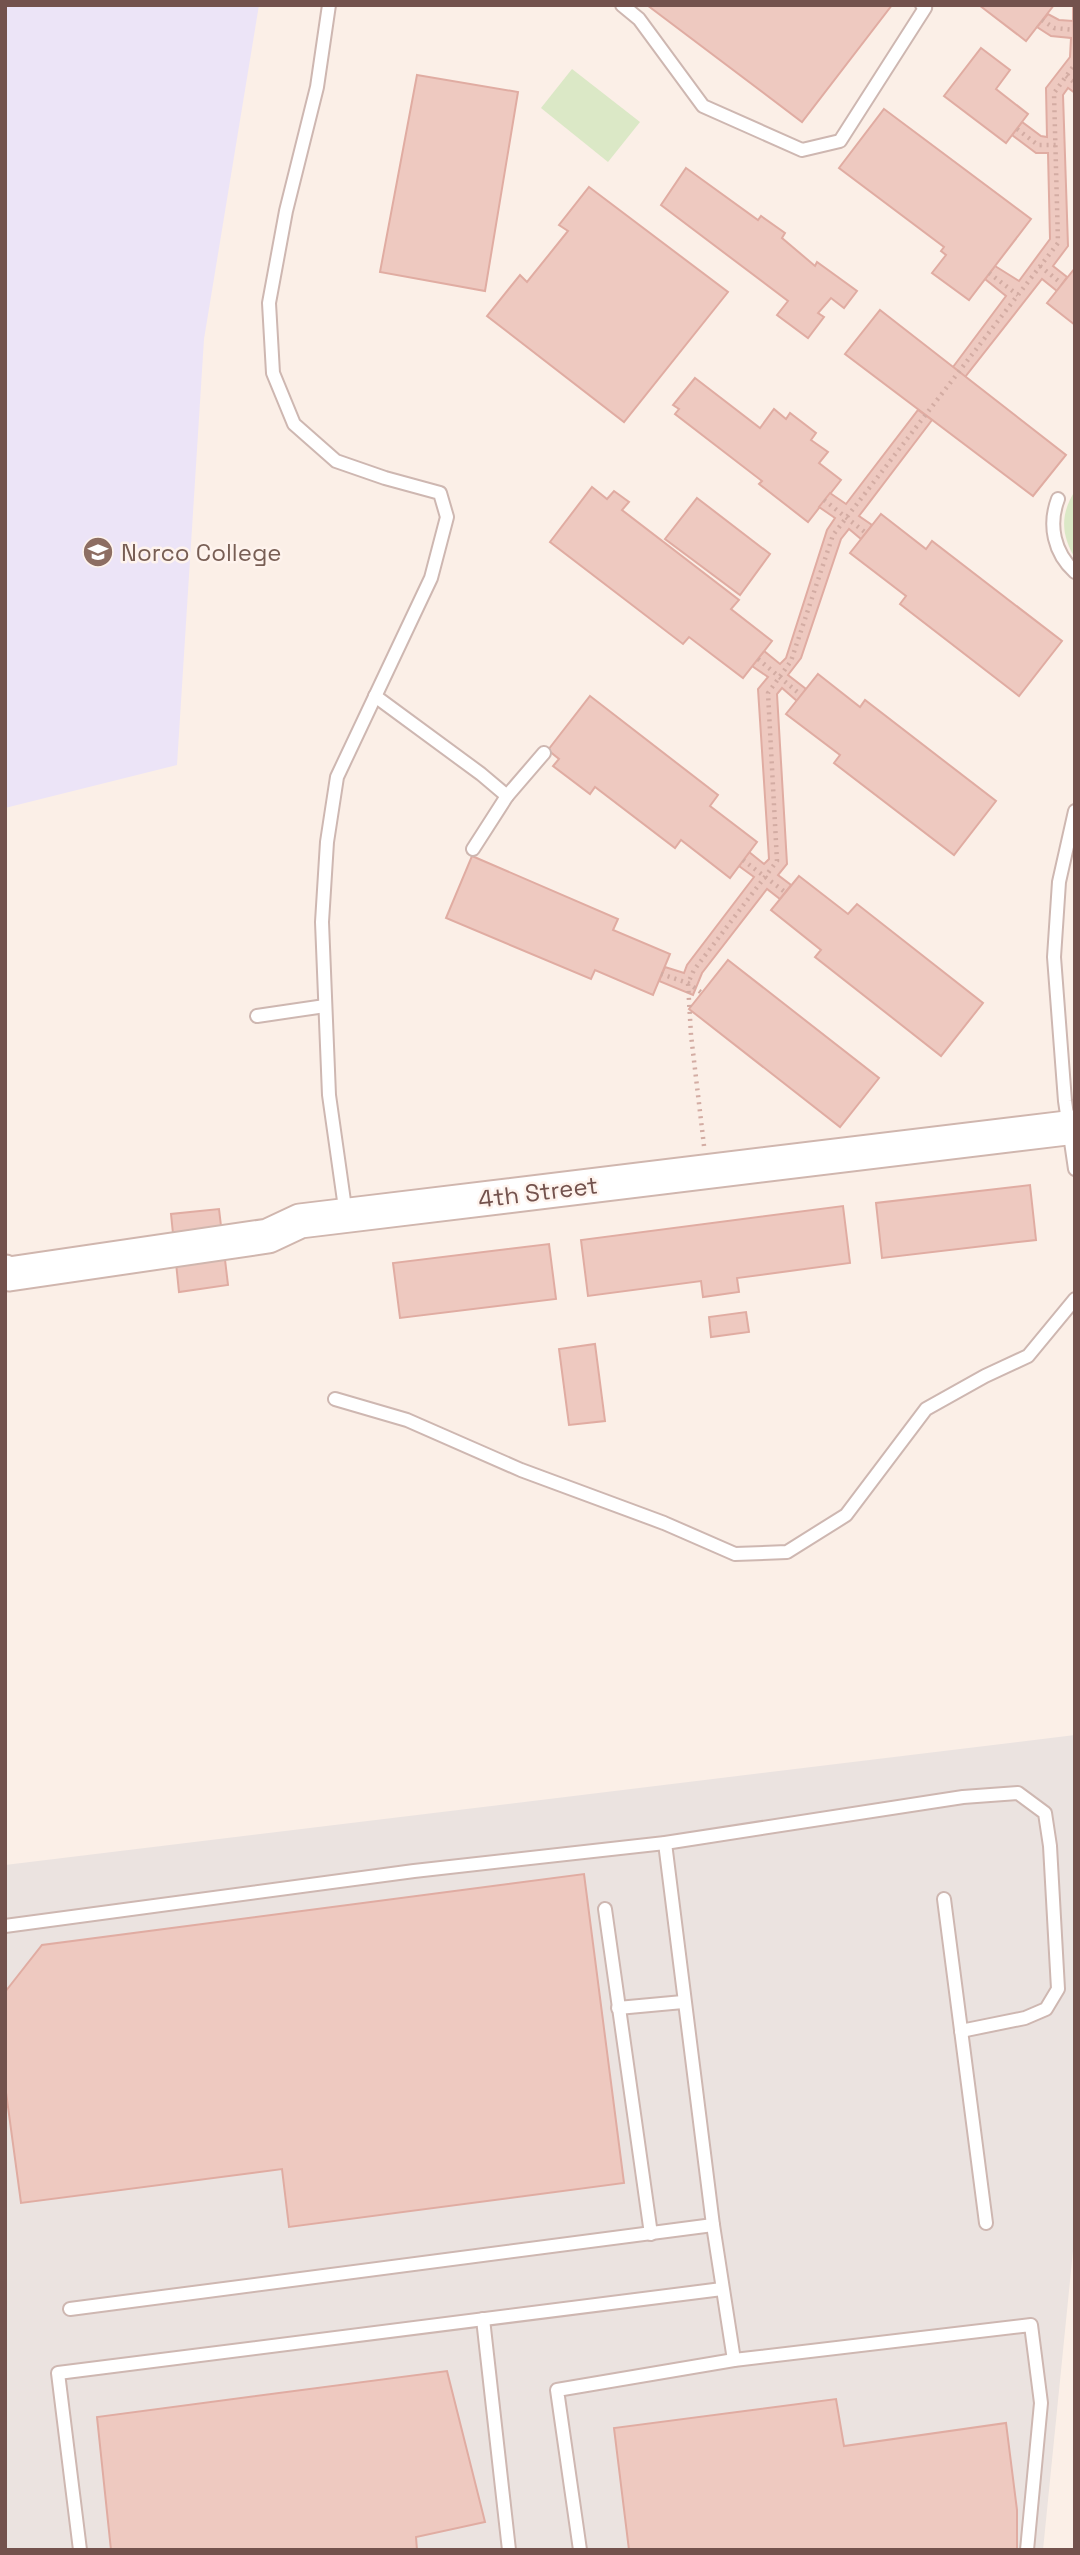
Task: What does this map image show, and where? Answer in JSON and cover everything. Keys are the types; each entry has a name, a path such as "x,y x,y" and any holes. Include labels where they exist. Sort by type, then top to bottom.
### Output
{"street":[{"name":"4th Street","path":"6,1270 75,1282 200,1267 224,1263 268,1236 300,1221 1072,1127"},
{"path":"6,1270 55,1251 197,1230 300,1221"}],"lane":[{"path":"329,5 317,87 286,211 269,303 273,373 294,424 336,461 440,493 447,517 431,578 337,777 327,842 322,922 329,1095 346,1216"},
{"path":"622,5 639,19 703,106 802,150 840,141 926,8 922,5"},
{"path":"1058,499 1053,520 1054,537 1059,553 1075,572"},
{"path":"375,696 507,796"},
{"path":"473,849 507,796 544,753"},
{"path":"1075,811 1059,883 1054,957 1075,1169"},
{"path":"257,1016 325,1006"},
{"path":"335,1399 407,1420 521,1470 664,1523 735,1555 787,1552 846,1515 926,1409 1028,1356 1075,1299"},
{"path":"5,1926 414,1871 665,1843 964,1797 1018,1793 1045,1813 1050,1846 1058,1989 1046,2009 1025,2018 961,2031"},
{"path":"665,1843 683,2002 734,2360"},
{"path":"944,1899 986,2222"},
{"path":"605,1909 651,2234"},
{"path":"618,2008 683,2002"},
{"path":"69,2309 713,2225"},
{"path":"80,2550 58,2373 722,2289"},
{"path":"483,2319 509,2550"},
{"path":"580,2550 557,2390 734,2360 1031,2325 1041,2403 1027,2550"}],"path":[{"path":"1042,20 1054,28 1075,30"},
{"path":"707,1172 691,1035 688,983 694,970 778,861 768,693 791,661 833,535 1058,243 1054,93 1075,64"},
{"path":"1066,76 1075,83"},
{"path":"1017,129 1038,145 1056,145"},
{"path":"1040,266 1062,284"},
{"path":"989,273 1018,295"},
{"path":"824,500 866,533"},
{"path":"758,659 802,695"},
{"path":"743,860 785,892"},
{"path":"661,974 688,983 702,993"}],"shaded area":[{"name":"Norco College","path":"5,5 259,5 204,339 177,765 5,808"},
{"path":"1075,1735 1075,2231 1043,2550 5,2550 5,1865"}],"green space":[{"path":"572,69 640,122 608,162 541,108"},
{"path":"1075,491 1075,558 1067,541 1064,524 1067,508"}],"building":[{"path":"647,5 892,5 802,122"},
{"path":"979,5 1054,5 1026,41"},
{"path":"1073,5 1075,93 1068,88 1063,95 1068,246 1053,266 1067,277 1057,291 1042,279 965,377 953,367 1006,296 985,279 995,266 1019,281 1050,239 1048,153 1036,153 1012,135 1022,122 1041,136 1047,137 1046,88 1070,57 1071,38 1051,36 1037,27 1048,14 1059,20 1073,21"},
{"path":"981,48 1010,70 996,89 1028,114 1006,143 944,96"},
{"path":"417,75 518,92 485,291 380,272"},
{"path":"884,109 1031,219 969,300 932,273 946,255 941,251 944,247 839,168"},
{"path":"686,168 758,220 761,216 785,233 782,238 815,266 817,262 857,291 844,308 831,298 818,313 824,317 808,338 777,315 788,301 661,205"},
{"path":"589,187 728,292 624,422 487,316 520,275 527,282 568,231 559,225"},
{"path":"1075,268 1075,325 1047,303"},
{"path":"880,310 1066,455 1033,496 845,354"},
{"path":"695,378 760,428 774,409 786,419 790,413 816,433 811,440 828,452 819,463 841,480 808,522 759,484 762,481 675,414 679,409 673,405"},
{"path":"918,410 932,420 859,516 872,525 861,539 849,529 841,539 801,658 788,675 806,689 797,701 782,688 777,694 787,864 778,875 791,885 780,899 767,889 702,973 693,995 659,981 665,967 684,973 687,965 754,877 739,866 749,852 764,864 769,859 758,689 768,677 752,666 764,651 780,664 786,658 827,530 835,518 819,507 830,493 846,504"},
{"path":"592,487 607,499 614,491 629,502 622,510 739,600 731,609 772,641 743,678 689,637 683,644 550,542"},
{"path":"697,498 770,554 740,595 665,539"},
{"path":"881,514 926,549 932,541 1062,641 1019,696 900,604 906,596 850,553"},
{"path":"818,674 860,707 865,700 996,801 954,855 834,763 840,755 786,714"},
{"path":"590,696 718,795 710,806 757,842 730,878 681,840 675,848 595,787 590,794 553,766 559,759 548,750"},
{"path":"472,856 618,919 613,930 670,954 653,995 595,970 591,979 446,918"},
{"path":"799,876 848,914 857,904 983,1003 941,1056 815,957 821,950 771,910"},
{"path":"728,960 879,1078 840,1127 689,1009"},
{"path":"1030,1185 1036,1240 882,1258 876,1203"},
{"path":"843,1206 850,1263 737,1278 739,1292 703,1297 701,1281 588,1296 581,1240"},
{"path":"219,1209 228,1285 179,1292 171,1214"},
{"path":"549,1244 556,1299 400,1318 393,1263"},
{"path":"746,1312 749,1332 711,1337 709,1317"},
{"path":"595,1344 605,1421 569,1425 559,1349"},
{"path":"584,1874 624,2183 289,2227 282,2169 21,2203 5,2085 5,1992 42,1945"},
{"path":"447,2371 485,2522 416,2537 417,2550 111,2550 97,2417"},
{"path":"836,2399 844,2446 1006,2423 1017,2510 1017,2550 629,2550 614,2428"}],"place":[{"name":"Norco College","path":"98,552"}]}
